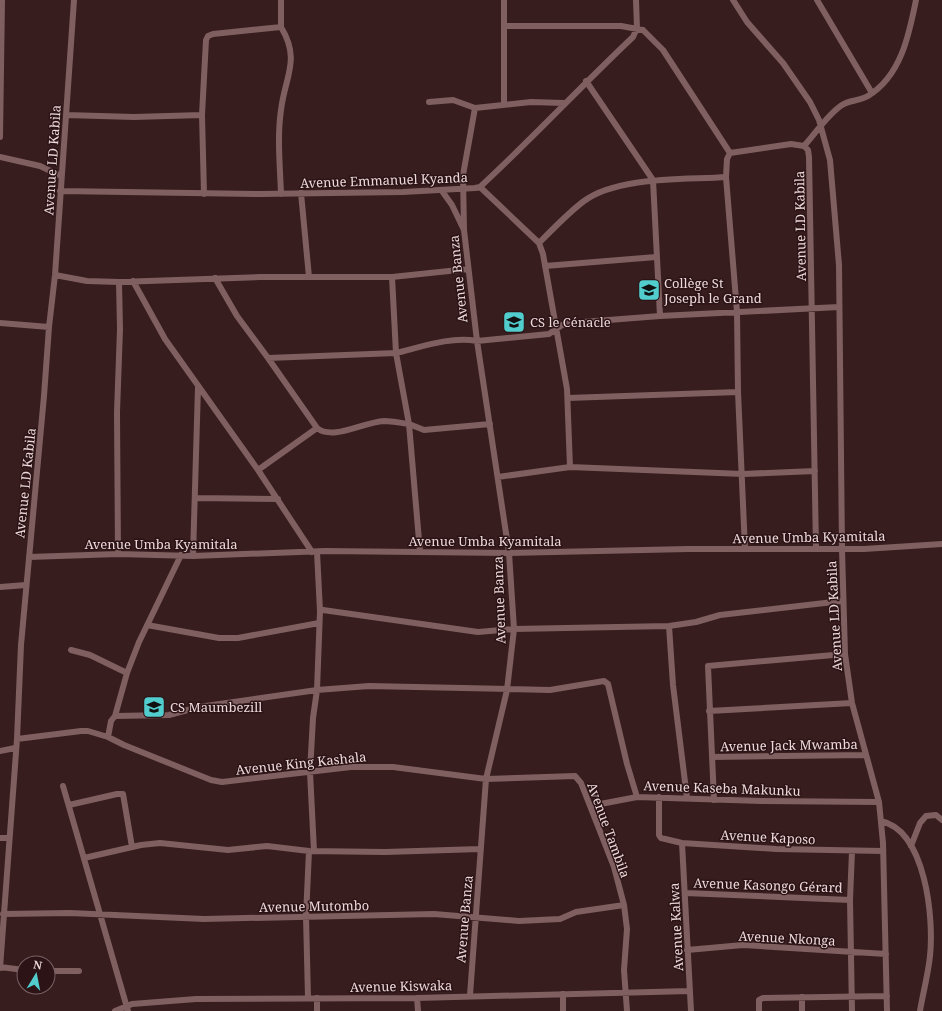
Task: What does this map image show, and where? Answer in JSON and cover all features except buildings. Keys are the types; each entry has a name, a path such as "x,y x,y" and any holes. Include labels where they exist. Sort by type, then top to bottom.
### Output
{"street":[{"path":"0,137 2,0"},
{"name":"Avenue LD Kabila","path":"0,967 3,914 2,898 17,739 26,585 55,275 74,0"},
{"path":"281,0 281,27 288,40 291,60 281,110 281,194"},
{"path":"504,0 504,105"},
{"path":"636,0 637,28"},
{"name":"Avenue LD Kabila","path":"733,0 747,22 783,63 805,93 814,110 830,160 839,265 842,601 845,654 852,703 879,802 883,851 887,1011"},
{"path":"817,0 872,93"},
{"path":"730,153 798,143 804,146 842,105 872,93 885,80 899,61 910,29 916,0"},
{"path":"504,26 621,26 637,28 649,35 663,50 730,153"},
{"path":"204,194 202,115 205,45 208,36 213,34 281,27"},
{"name":"Avenue Emmanuel Kyanda","path":"60,191 281,194 442,191 464,190 480,187 523,147 586,81 633,37 637,28"},
{"path":"586,81 653,180 660,316"},
{"path":"429,102 453,100 475,108 531,102 564,103"},
{"name":"Avenue Banza","path":"470,996 486,778 507,690 514,629 509,553 477,341 464,230 465,160 472,132 475,108"},
{"path":"66,115 134,117 202,115"},
{"name":"Avenue LD Kabila","path":"804,146 808,150 809,157 813,308 816,548"},
{"path":"730,153 726,177 737,312 738,392 743,474 745,549"},
{"path":"0,157 35,164 61,176"},
{"path":"539,243 583,202 592,196 611,189 653,180 726,177"},
{"path":"480,187 539,243 545,266 568,398 570,467"},
{"path":"442,191 452,205 464,230"},
{"path":"302,193 309,277"},
{"path":"545,266 656,257"},
{"path":"55,275 87,280 119,282 215,278 392,277 468,269"},
{"path":"392,277 396,353 409,424 420,552"},
{"path":"215,278 237,316 317,428 326,433 331,434 363,424 384,422 409,424 424,430 490,424"},
{"path":"133,281 159,328 198,387 315,552 320,611 317,690 313,718 310,772 312,851 306,916 308,998"},
{"path":"118,554 116,426 120,329 119,282"},
{"path":"268,358 396,353 455,340 468,339 477,341 549,334 562,325 570,323 660,316 839,307"},
{"path":"0,323 49,327"},
{"path":"193,556 198,387"},
{"path":"568,398 738,392"},
{"path":"258,470 317,428"},
{"path":"498,478 570,467 743,474 815,471"},
{"path":"195,498 278,500"},
{"name":"Avenue Umba Kyamitala","path":"29,556 118,554 193,556 315,552 509,553 816,548 842,549 942,544"},
{"path":"108,737 111,721 115,716 127,673 147,625 181,555"},
{"path":"0,587 26,585"},
{"path":"320,611 323,610 472,632 514,629 669,626 696,622 720,615 842,601"},
{"path":"147,625 219,638 231,638 268,634 319,623"},
{"path":"669,626 673,685 687,798"},
{"path":"71,650 90,655 127,673"},
{"path":"714,800 707,668 710,664 845,654"},
{"path":"115,716 169,715 200,707 317,690 369,686 550,690 601,681 607,682 627,764 637,797"},
{"path":"709,711 852,703"},
{"name":"Avenue King Kashala","path":"17,739 88,731 108,737 124,745 211,780 238,781 351,767 393,767 486,778 575,776"},
{"path":"0,751 15,748"},
{"name":"Avenue Jack Mwamba","path":"712,757 866,755"},
{"name":"Avenue Tambila","path":"575,776 581,783 614,868 624,905 627,929 624,956 627,1011"},
{"path":"63,786 127,1008"},
{"path":"69,805 123,794 132,847"},
{"name":"Avenue Kaseba Makunku","path":"590,806 637,797 714,800 879,802"},
{"name":"Avenue Kaposo","path":"659,797 660,837 682,843 852,851 883,851"},
{"path":"911,846 920,823 926,816 936,815 942,820"},
{"path":"881,821 899,830 911,846 919,863 925,886 930,924 930,956 920,1011"},
{"path":"0,838 8,838"},
{"path":"84,858 132,847 160,843 228,850 267,846 312,851 385,852 480,849"},
{"name":"Avenue Kalwa","path":"682,843 691,1011"},
{"path":"852,851 850,900 852,1011"},
{"name":"Avenue Kasongo Gérard","path":"685,893 850,900"},
{"name":"Avenue Mutombo","path":"3,914 100,914 204,919 434,914 518,921 565,918 576,912 624,905"},
{"name":"Avenue Nkonga","path":"687,950 743,945 886,954"},
{"path":"0,967 16,969"},
{"path":"56,972 79,971"},
{"name":"Avenue Kiswaka","path":"115,1011 127,1008 132,1004 196,999 417,998 690,991"},
{"path":"563,994 563,1011"},
{"path":"759,1011 759,1000 763,998 887,996"},
{"path":"802,997 802,1011"},
{"path":"317,998 317,1011"},
{"path":"417,998 418,1011"}],"place":[{"name":"Collège St Joseph le Grand","path":"649,290"},
{"name":"CS le Cénacle","path":"514,322"},
{"name":"CS Maumbezill","path":"154,707"}]}
